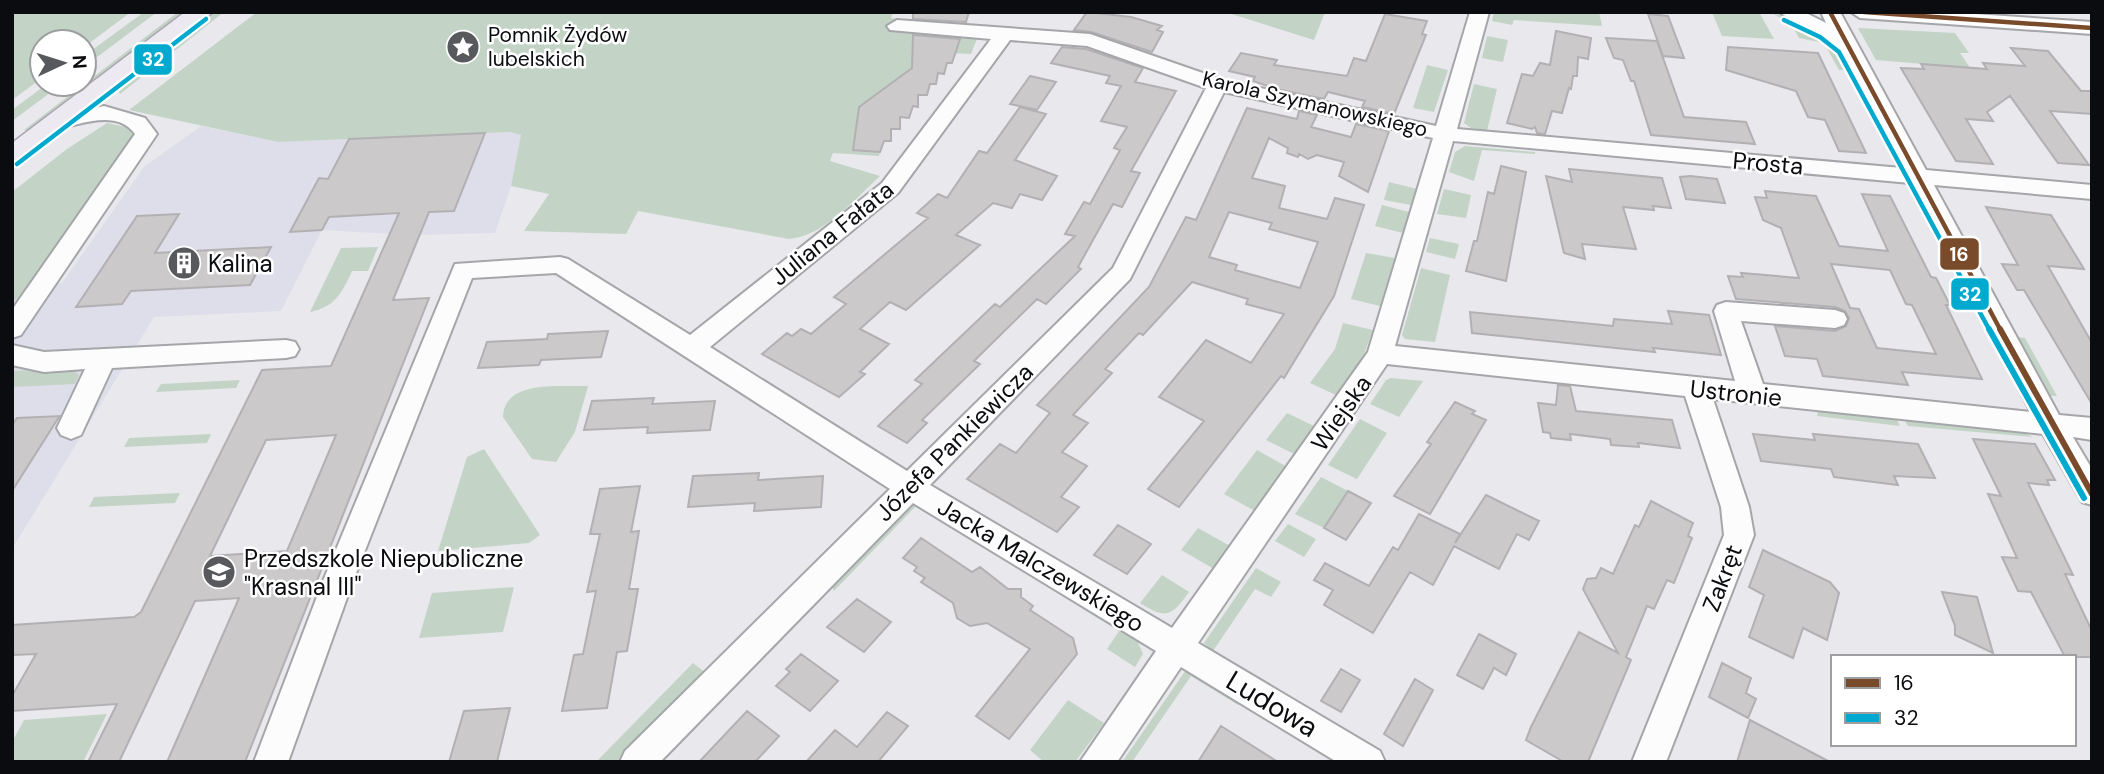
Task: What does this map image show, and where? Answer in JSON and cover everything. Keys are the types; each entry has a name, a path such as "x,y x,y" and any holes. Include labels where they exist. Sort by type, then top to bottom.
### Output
{"main road":[{"path":"98,83 169,12"},
{"path":"98,85 201,12"},
{"path":"12,131 76,98"},
{"path":"12,157 82,98"}],"street":[{"name":"Wiejska","path":"1097,762 1380,354 1480,12"},
{"path":"1788,12 1825,30 1846,46"},
{"path":"1830,12 2051,425 2092,494"},
{"path":"1860,12 2092,28"},
{"name":"Karola Szymanowskiego","path":"897,26 1010,25 1090,40 1218,85 1445,134"},
{"name":"Juliana Fałata","path":"691,349 791,265 890,188 1010,25"},
{"name":"Józefa Pankiewicza","path":"637,762 1122,272 1218,85"},
{"path":"15,318 146,134 138,123 98,95"},
{"name":"Prosta","path":"1445,134 2092,192"},
{"name":"Jacka Malczewskiego","path":"463,271 560,265 910,487 1177,646"},
{"path":"271,762 338,581 463,271"},
{"path":"1755,395 1744,373 1726,311 1835,319"},
{"path":"12,354 23,359 44,362 286,349"},
{"name":"Ustronie","path":"1380,354 2092,429"},
{"path":"71,428 103,359"},
{"name":"Zakręt","path":"1649,762 1739,535 1735,507 1696,389"},
{"name":"Ludowa","path":"1177,646 1368,762"}],"shaded area":[{"path":"201,126 278,142 510,132 522,135 511,186 495,233 412,235 322,230 281,311 154,317 12,549 12,286 62,283 144,167"}],"green space":[{"path":"12,12 131,12 98,37 98,28 28,28 28,88 12,100"},
{"path":"144,12 157,12 98,56 98,46"},
{"path":"178,12 186,12 98,81 98,73"},
{"path":"212,12 224,12 120,94 117,86"},
{"path":"257,12 893,12 891,18 906,20 896,19 891,29 978,36 971,54 948,53 907,71 904,82 854,150 880,152 879,156 833,153 830,161 880,176 838,215 814,231 789,239 638,211 626,234 524,231 549,194 511,186 521,135 510,132 278,142 129,110"},
{"path":"1225,12 1325,12 1314,40"},
{"path":"1494,12 1599,12 1602,26 1514,20 1512,25 1492,21"},
{"path":"1712,12 1759,12 1774,39 1722,36"},
{"path":"1772,13 1796,21 1815,33 1831,49 1845,70 1839,70 1824,43 1799,38 1792,25"},
{"path":"1858,28 1955,33 1969,53 1960,53 1970,68 1876,60"},
{"path":"1487,36 1508,40 1503,62 1482,58"},
{"path":"1427,65 1448,70 1434,112 1413,108"},
{"path":"1474,84 1497,89 1487,131 1471,128 1464,123"},
{"path":"28,98 43,98 12,121 12,110"},
{"path":"66,98 77,98 34,132 24,130"},
{"path":"107,123 130,128 134,137 21,296 12,302 12,192 67,149"},
{"path":"1465,146 1535,154 1482,150 1474,181 1449,172 1455,152"},
{"path":"1389,182 1417,189 1411,205 1384,200"},
{"path":"1444,189 1471,195 1466,218 1437,214"},
{"path":"1382,205 1409,212 1403,233 1375,226"},
{"path":"1430,238 1459,244 1455,259 1426,252"},
{"path":"378,247 368,271 352,271 332,303 310,312 341,248"},
{"path":"1366,253 1395,258 1380,306 1351,299"},
{"path":"1421,268 1450,275 1435,342 1405,339 1402,335"},
{"path":"1343,323 1373,330 1361,362 1338,396 1310,383 1335,349"},
{"path":"2015,337 2025,338 2057,396 2048,396"},
{"path":"71,368 79,375 75,384 12,387 12,371"},
{"path":"1391,378 1423,381 1399,417 1370,404 1386,380"},
{"path":"240,380 236,388 156,392 161,384"},
{"path":"550,386 588,386 575,432 556,462 532,459 503,417 506,405 513,396 523,391"},
{"path":"1818,410 1896,418 1900,426 1817,416"},
{"path":"1287,413 1316,427 1296,455 1266,440"},
{"path":"1360,419 1387,433 1357,479 1328,465"},
{"path":"1904,419 2018,430 2033,437 1908,426"},
{"path":"211,434 207,443 124,447 129,438"},
{"path":"484,449 540,535 529,543 438,551 467,457"},
{"path":"1257,450 1287,467 1255,511 1224,494"},
{"path":"1321,477 1348,491 1324,528 1295,514"},
{"path":"180,493 175,503 89,507 94,497"},
{"path":"916,506 834,591 831,583 901,511"},
{"path":"1288,524 1316,539 1304,557 1275,541"},
{"path":"1198,528 1230,546 1214,569 1181,550"},
{"path":"1256,568 1281,582 1271,597 1255,589 1213,651 1204,643"},
{"path":"1162,575 1189,592 1173,611 1168,613 1156,612 1140,603"},
{"path":"514,587 503,632 419,638 432,593"},
{"path":"1086,606 1137,640 1143,654 1135,667 1107,649 1119,631 1083,609"},
{"path":"693,663 707,674 623,762 596,762"},
{"path":"1186,670 1240,701 1238,705 1191,676 1132,762 1122,762"},
{"path":"1068,700 1104,723 1075,762 1044,762 1030,750"},
{"path":"107,714 83,762 12,762 12,742 24,720"}],"building":[{"path":"913,12 969,12 966,22 913,19"},
{"path":"1087,12 1131,17 1162,26 1157,30 1163,32 1152,52 1091,32 1074,30"},
{"path":"1385,14 1427,21 1422,34 1426,35 1394,114 1362,107 1365,101 1328,92 1324,99 1276,89 1253,81 1255,77 1229,71 1241,53 1277,60 1274,65 1347,76 1354,58 1366,61"},
{"path":"1648,14 1668,16 1684,58 1663,56"},
{"path":"1556,31 1591,38 1588,59 1578,57 1577,76 1573,76 1562,113 1552,111 1545,134 1537,133 1535,127 1532,129 1507,123 1522,74 1533,76 1540,63 1550,65"},
{"path":"913,35 960,39 952,63 947,63 944,74 938,73 936,84 930,84 927,95 918,95 918,107 913,106 909,118 900,117 900,129 891,129 891,141 884,141 880,152 853,150 859,107 912,68"},
{"path":"1606,38 1657,41 1684,117 1746,122 1755,144 1651,135 1634,81 1631,81 1623,60 1614,58"},
{"path":"1062,47 1086,49 1143,68 1135,82 1176,91 1131,171 1140,173 1122,207 1113,204 1078,267 1081,269 1046,304 1037,299 974,361 980,364 922,420 927,423 907,443 878,426 922,384 915,380 995,304 1000,307 1075,236 1065,234 1084,202 1090,204 1120,150 1114,148 1127,127 1101,121 1121,86 1106,83 1110,76 1051,63"},
{"path":"1728,47 1818,53 1866,153 1839,151 1825,120 1808,117 1796,91 1726,70"},
{"path":"2011,48 2048,51 2081,91 2092,91 2092,114 2050,111 2089,165 2058,163 2010,96 1987,112 1993,121 1966,119 1993,164 1956,161 1901,68 1924,69 1921,64 1987,69 1983,63 2025,66"},
{"path":"1030,76 1056,82 1037,110 1010,104"},
{"path":"1020,107 1046,114 1015,160 1057,176 1042,200 1020,194 1012,208 993,203 956,235 980,245 906,310 890,302 860,329 889,344 860,372 865,374 839,397 762,354 787,333 792,336 801,329 811,334 846,304 834,297 928,218 917,213 938,194 947,198 979,151 987,153"},
{"path":"1247,108 1297,119 1299,111 1317,115 1311,127 1351,137 1356,124 1389,131 1368,192 1339,176 1344,162 1317,155 1308,159 1299,154 1298,157 1287,153 1288,148 1269,138 1252,178 1285,186 1279,208 1327,219 1335,198 1364,205 1334,296 1284,378 1281,376 1179,507 1148,489 1204,421 1159,397 1206,340 1251,363 1284,314 1246,304 1248,299 1192,282 1143,335 1139,333 1105,369 1112,373 1073,415 1088,423 1062,452 1087,466 1061,497 1079,507 1057,532 967,479 1000,444 1016,453 1050,413 1037,405 1149,287 1186,217 1196,220","holes":["1229,212 1272,223 1269,229 1318,242 1300,288 1235,270 1237,265 1209,257"]},
{"path":"485,133 454,211 429,212 393,300 429,298 245,762 167,762 239,598 195,601 119,762 88,762 117,704 12,711 12,696 36,654 12,655 12,625 134,617 141,612 262,370 331,366 399,213 329,217 322,230 290,232 319,178 328,179 349,139","holes":["336,435 287,551 210,556 266,440"]},
{"path":"1501,166 1526,172 1506,281 1466,271 1474,241 1477,241 1488,192 1494,194"},
{"path":"1569,169 1662,178 1671,208 1653,206 1654,210 1623,207 1636,249 1582,244 1585,259 1564,253 1546,176 1572,182"},
{"path":"1680,177 1717,179 1725,203 1686,199"},
{"path":"1765,191 1816,196 1839,246 1888,251 1862,194 1890,196 1931,277 1936,278 1950,305 1946,305 1982,379 1902,372 1908,385 1823,376 1817,359 1785,356 1775,326 1835,331 1846,326 1849,318 1845,311 1835,307 1736,299 1728,276 1743,277 1741,273 1799,278 1781,228 1763,220 1755,197 1767,198","holes":["1831,264 1890,270 1906,304 1912,305 1936,354 1877,348 1859,309 1850,308"]},
{"path":"1986,207 2051,215 2084,269 2048,266 2092,343 2092,404 2024,290 2017,290 2002,264 2018,265"},
{"name":"Kalina","path":"179,214 155,253 271,247 250,285 131,291 122,304 76,307 137,216"},
{"path":"1668,311 1709,315 1721,355 1653,348 1655,352 1472,333 1470,312 1613,326 1614,319 1672,324"},
{"path":"608,331 601,357 541,360 539,365 478,368 487,342 547,339 548,334"},
{"path":"1558,385 1570,386 1576,411 1672,420 1680,448 1638,443 1639,447 1611,445 1610,439 1570,434 1571,440 1551,438 1550,433 1543,432 1538,403 1556,405"},
{"path":"654,398 652,404 715,401 710,430 647,433 648,427 584,430 592,401"},
{"path":"1455,402 1475,411 1472,414 1486,420 1430,514 1394,496 1431,444 1427,442"},
{"path":"60,416 12,491 12,425 17,418"},
{"path":"1753,434 1815,440 1813,434 1918,444 1935,478 1894,476 1898,485 1834,477 1831,469 1761,461"},
{"path":"1973,439 2035,444 2055,480 2047,480 2049,485 2028,483 2073,575 2065,574 2092,631 2092,657 2064,655 2031,592 2018,591 2002,557 2017,558 1988,494 2001,496"},
{"path":"759,473 758,480 823,476 821,507 754,511 755,503 688,507 693,476"},
{"path":"640,486 631,532 639,531 629,589 638,589 627,651 617,652 607,708 562,711 574,655 583,654 596,591 587,592 600,534 590,534 600,489"},
{"path":"1348,491 1371,503 1346,540 1324,528"},
{"path":"1486,495 1539,521 1529,540 1517,534 1499,569 1454,546 1433,585 1410,572 1373,633 1324,605 1333,590 1314,580 1325,563 1369,586 1393,547 1398,550 1419,514 1460,534 1455,543"},
{"path":"1651,501 1693,523 1688,536 1692,538 1674,583 1667,580 1654,609 1647,606 1626,657 1631,660 1588,762 1564,762 1526,740 1579,632 1618,653 1583,589 1587,579 1596,578 1601,568 1613,574 1635,525 1639,527"},
{"path":"1118,525 1151,544 1127,574 1094,555"},
{"path":"921,538 972,572 980,567 1008,589 1021,589 1021,597 1033,606 1030,610 1073,638 1077,654 1009,739 976,716 1030,649 987,623 970,626 957,618 953,603 921,582 925,578 914,571 917,567 903,558"},
{"path":"1763,550 1830,582 1839,593 1827,640 1803,628 1793,658 1749,637 1764,595 1749,587"},
{"path":"1942,592 1977,597 1993,653 1955,635 1955,626"},
{"path":"857,599 891,622 864,652 827,627"},
{"path":"1479,634 1516,654 1506,675 1494,668 1483,689 1457,675"},
{"path":"801,654 838,681 810,711 776,686 790,672 786,669"},
{"path":"1722,663 1751,678 1746,693 1756,699 1748,718 1709,697"},
{"path":"1341,669 1360,680 1341,712 1321,701"},
{"path":"1415,679 1433,690 1403,746 1384,734"},
{"path":"510,708 497,762 449,762 464,711"},
{"path":"747,711 779,736 755,762 699,762"},
{"path":"887,712 908,726 878,762 806,762 835,730 857,747"},
{"path":"1750,720 1830,762 1737,762"},
{"path":"1221,726 1278,762 1198,762"}],"transit line":[{"name":"16","path":"1830,12 2051,425 2092,494"},
{"name":"16","path":"1864,12 2092,28"},
{"name":"32","path":"17,164 206,19"},
{"name":"32","path":"1784,20 1820,37 1839,52 2043,429 2084,498"}],"place":[{"name":"Pomnik Żydów lubelskich","path":"463,47"},
{"name":"Kalina","path":"184,263"},
{"name":"Przedszkole Niepubliczne \"Krasnal III\"","path":"219,572"}]}
